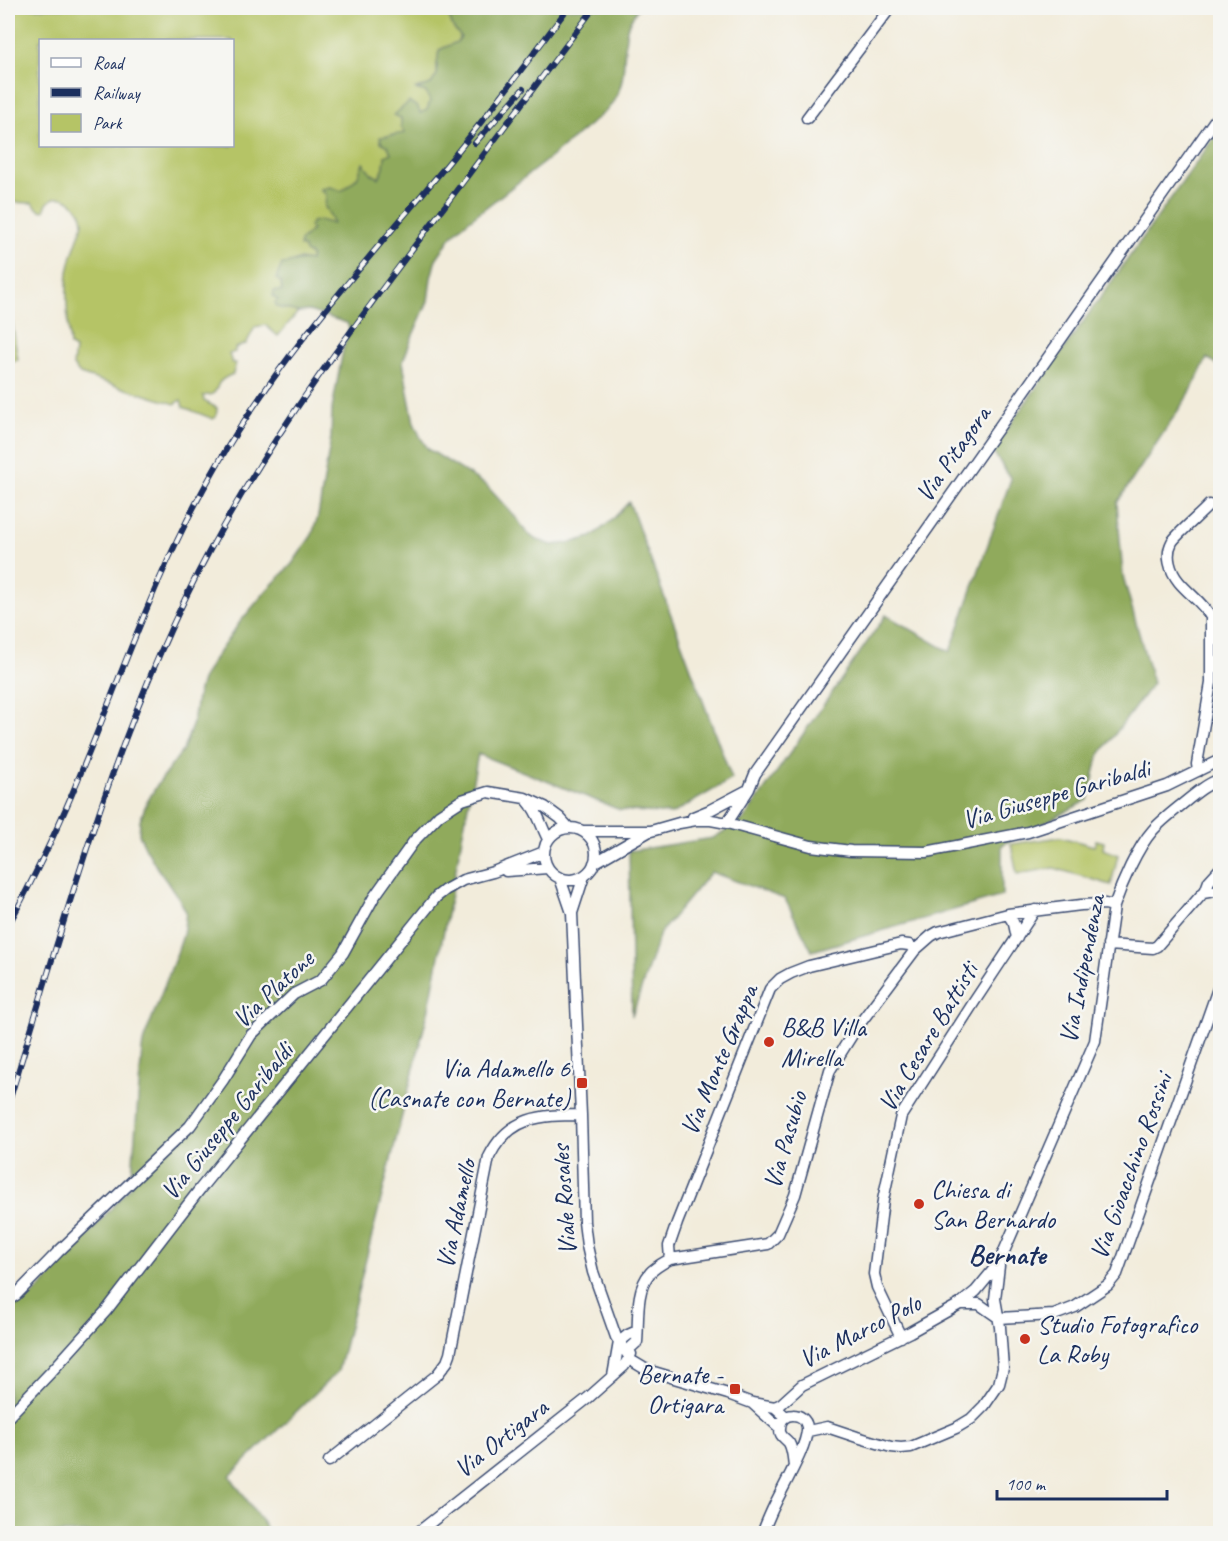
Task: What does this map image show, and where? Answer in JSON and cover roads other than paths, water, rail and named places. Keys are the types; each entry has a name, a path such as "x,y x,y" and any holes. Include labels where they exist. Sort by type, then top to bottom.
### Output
{"street":[{"path":"807,118 890,8"},
{"name":"Via Pitagora","path":"727,823 749,789 755,774 1221,113"},
{"path":"1198,771 1197,764 1211,683 1211,617 1173,574 1168,554 1172,541 1209,506"},
{"name":"Via Giuseppe Garibaldi","path":"594,863 651,831 696,820 727,823 811,846 851,851 926,852 1028,832 1167,786 1221,760"},
{"name":"Via Indipendenza","path":"999,1263 1095,1041 1114,906 1119,893 1143,843 1152,831 1190,798 1221,779"},
{"path":"680,823 749,789"},
{"name":"Via Platone","path":"8,1300 16,1295 74,1236 190,1126 251,1035 294,994 321,980 342,953 374,897 414,841 439,815 462,800 488,792 525,798 545,807 569,828"},
{"path":"525,798 537,811 548,839"},
{"path":"569,828 584,831 595,845 594,863 584,876 572,880 560,878 546,864 544,846 555,832 569,828"},
{"name":"Via Giuseppe Garibaldi","path":"584,831 651,831"},
{"name":"Via Giuseppe Garibaldi","path":"8,1417 106,1311 200,1189 436,897 463,880 493,872 544,852"},
{"name":"Via Giuseppe Garibaldi","path":"493,872 548,868"},
{"path":"1205,892 1209,881 1221,869"},
{"path":"572,913 584,876"},
{"path":"560,878 572,913 581,1115"},
{"path":"1108,945 1149,948 1157,946 1203,892 1221,890"},
{"name":"Via Pasubio","path":"670,1259 768,1244 778,1234 795,1195 830,1070 855,1030 915,950 931,936 938,932 1008,914 1081,905 1114,906"},
{"name":"Via Cesare Battisti","path":"901,1337 877,1287 874,1274 883,1200 901,1116 1035,910"},
{"path":"1008,914 1014,924 1017,938"},
{"name":"Via Monte Grappa","path":"670,1259 669,1246 677,1223 770,989 780,979 809,966 901,944 909,945 915,950"},
{"name":"Via Gioacchino Rossini","path":"999,1318 1054,1315 1075,1307 1113,1280 1117,1274 1221,983"},
{"name":"Via Adamello","path":"329,1461 437,1375 447,1362 489,1157 498,1140 524,1121 553,1114 581,1115"},
{"name":"Viale Rosales","path":"581,1115 584,1222 587,1246 602,1299 619,1342 630,1352 632,1361 648,1370 752,1403 779,1404"},
{"path":"630,1352 637,1342 643,1284 650,1273 670,1259"},
{"path":"788,1442 796,1443 806,1434 827,1427 891,1447 911,1447 956,1428 971,1419 984,1406 999,1384 1003,1368 1003,1352 995,1299 999,1263"},
{"name":"Via Marco Polo","path":"788,1416 779,1404 802,1385 901,1337 960,1304 976,1291 999,1263"},
{"path":"960,1304 979,1304 999,1318"},
{"path":"613,1376 619,1342 637,1331"},
{"name":"Via Ortigara","path":"416,1533 588,1398 613,1376 630,1352"},
{"name":"Viale Rosales","path":"752,1403 780,1428"},
{"path":"762,1533 803,1449 806,1422 803,1418 794,1415 788,1416 780,1428 782,1436 788,1442 794,1466"}],"railway":[{"path":"8,926 65,811 139,627 175,545 217,465 268,386 296,348 461,147 568,8"},
{"path":"8,1105 73,892 121,751 178,614 211,548 262,461 318,377 594,8"},
{"path":"475,143 523,89"}],"place":[{"name":"B&B Villa Mirella","path":"769,1042"},
{"name":"Via Adamello 6 (Casnate con Bernate)","path":"582,1083"},
{"name":"Chiesa di San Bernardo","path":"919,1204"},
{"name":"Studio Fotografico La Roby","path":"1025,1339"},
{"name":"Bernate - Ortigara","path":"735,1389"}],"district":[{"name":"Bernate","path":"1007,1254"}]}
